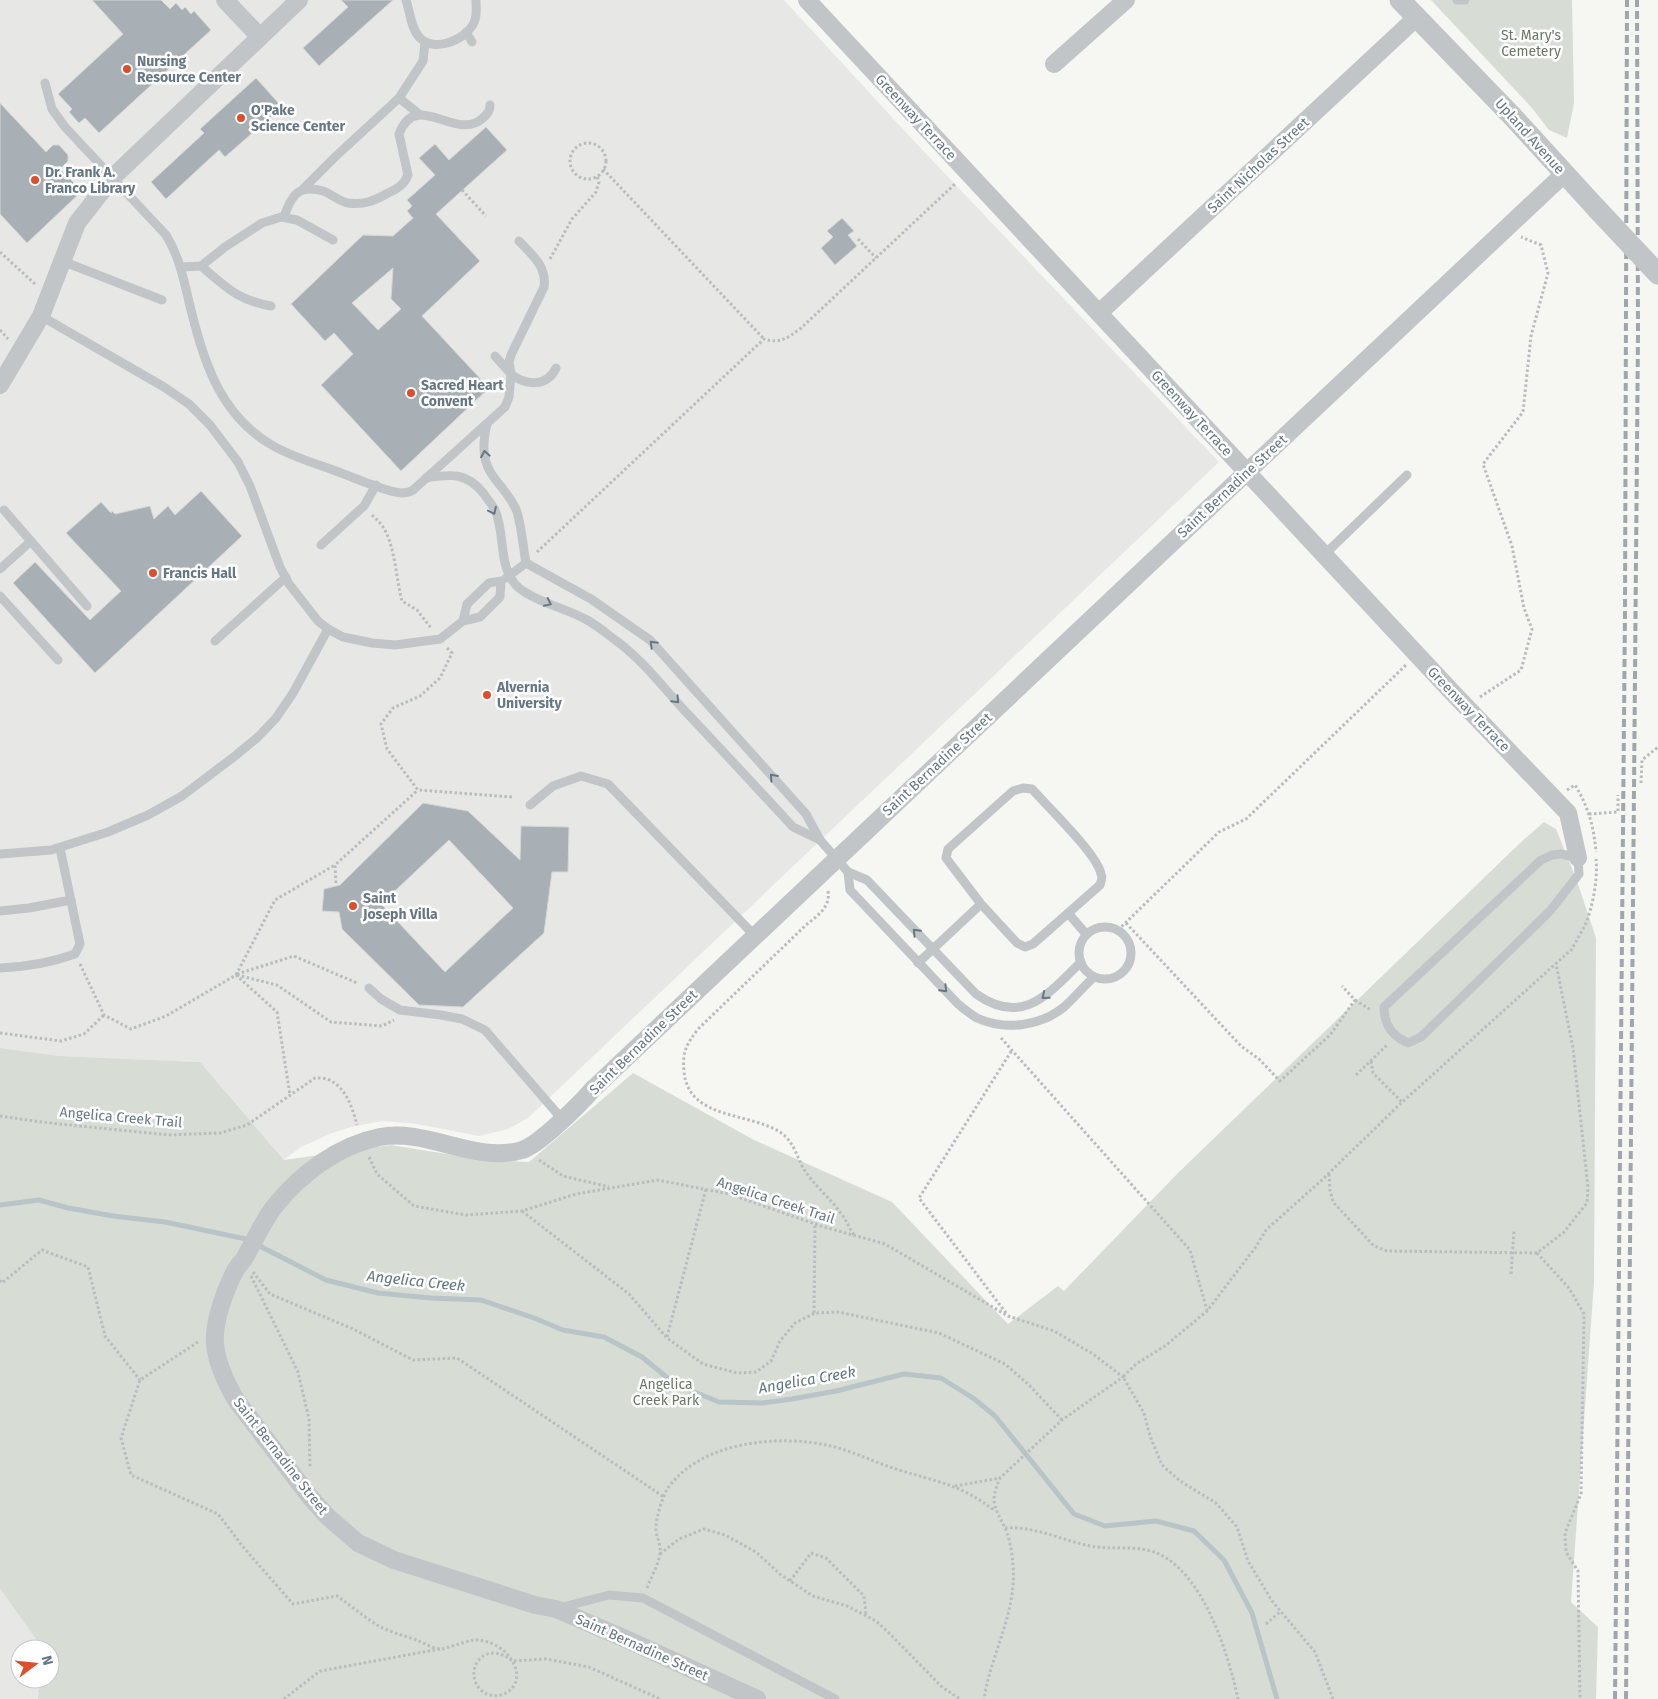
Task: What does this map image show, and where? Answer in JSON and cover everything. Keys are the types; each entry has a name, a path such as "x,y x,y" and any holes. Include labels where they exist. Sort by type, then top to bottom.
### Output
{"street":[{"path":"225,0 260,37"},
{"path":"0,385 41,316 77,222 113,177 299,0"},
{"path":"1054,64 1126,0"},
{"name":"Upland Avenue","path":"1400,0 1473,74 1658,274"},
{"name":"Greenway Terrace","path":"818,4 968,173 1466,707 1568,813 1578,858"},
{"name":"Saint Nicholas Street","path":"1099,313 1417,17"},
{"name":"Saint Bernadine Street","path":"756,1699 556,1609 535,1606 394,1560 358,1543 328,1518 310,1497 232,1393 219,1363 215,1344 218,1316 235,1272 274,1207 293,1185 328,1159 362,1142 382,1137 407,1136 503,1154 524,1150 543,1137 816,878 842,865 1247,472 1564,174"}],"lane":[{"path":"406,0 416,32 425,42 434,45 459,38 466,32 475,20 476,0"},
{"path":"1457,0 1465,0"},
{"path":"466,32 472,42"},
{"path":"284,217 289,202 294,195 303,189 335,156 399,98 423,62 425,42"},
{"path":"45,83 52,109 58,118 166,235 177,254 197,336 207,368 221,396 244,424 282,451 395,492 407,493 413,490 505,407 508,401 511,374 509,362 511,355 544,287 545,274 542,265 519,241"},
{"path":"399,98 419,114 430,115 452,124 468,126 481,120 490,110 490,105"},
{"path":"303,189 324,191 346,202 361,204 373,202 395,190 402,185 408,176 399,134 401,127 419,114"},
{"path":"180,267 201,266 225,247 262,224 284,217 297,220 333,240"},
{"path":"62,261 162,300"},
{"path":"201,266 237,295 248,301 271,306"},
{"path":"41,316 164,387 188,404 210,425 238,462 250,486 280,567 286,577 305,606 318,620 328,629 343,637 372,643 395,645 440,639 463,621 480,617 500,598 505,578 504,556 502,536 495,509 477,485 466,478 443,475 426,478"},
{"path":"494,356 518,380 533,383 546,380 556,368"},
{"path":"486,424 483,440 490,473 506,492 517,512 526,563"},
{"path":"477,485 490,473"},
{"path":"1324,555 1408,475"},
{"path":"321,545 364,506 376,485"},
{"path":"4,510 87,606"},
{"path":"0,569 31,541"},
{"path":"463,621 467,604 489,584 505,578 526,563"},
{"path":"526,563 591,599 650,640 806,814 820,840 842,865 867,880 976,994 987,1002 1013,1009 1036,1003 1081,962"},
{"path":"215,641 286,577"},
{"path":"505,578 547,603 587,620 620,644 650,672 793,827 820,840"},
{"path":"0,596 58,660"},
{"path":"0,854 28,853 60,848 108,832 148,815 182,796 258,737 276,718 293,693 328,629"},
{"path":"530,805 553,786 581,776 608,784 755,936"},
{"path":"1023,788 1032,789 1086,848 1101,872 1100,885 1033,944 1024,947 1017,943 981,904 946,858 948,849 1013,791 1023,788"},
{"path":"0,968 23,967 60,959 75,954 80,944 60,848"},
{"path":"1561,854 1578,858 1579,874 1550,911 1421,1037 1408,1043 1389,1028 1384,1018 1384,1007 1541,860 1552,855 1561,854"},
{"path":"842,865 850,890 958,1004 977,1018 1014,1026 1029,1024 1048,1017 1064,1007 1094,976"},
{"path":"0,911 71,900"},
{"path":"918,963 981,904"},
{"path":"1068,914 1086,934"},
{"path":"1102,927 1118,930 1129,943 1131,952 1127,966 1122,972 1109,979 1094,976 1087,972 1081,962 1078,950 1086,934 1093,929 1102,927"},
{"path":"369,988 381,999 400,1010 462,1019 485,1030 562,1119"},
{"path":"1002,1024 1006,1008"},
{"path":"556,1609 609,1595 643,1598 835,1699"}],"path":[{"path":"586,142 598,146 605,155 606,161 603,170 597,176 586,179 575,174 570,163 570,157 575,147 586,142"},
{"path":"603,170 764,338 773,341 785,339 800,329 968,173"},
{"path":"542,265 552,257 572,219 596,192 599,187 597,176"},
{"path":"462,190 486,216"},
{"path":"1466,707 1521,670 1532,629 1524,608 1512,546 1483,464 1522,412 1531,336 1548,273 1541,245 1504,231"},
{"path":"858,239 876,258"},
{"path":"0,252 49,295"},
{"path":"526,563 764,338"},
{"path":"364,506 384,527 392,550 396,581 402,601 417,610 452,653 440,678 420,696 393,708 381,724 387,749 418,790"},
{"path":"1118,930 1219,832 1246,819 1417,654"},
{"path":"1641,783 1642,760 1658,748"},
{"path":"984,1699 986,1683 1008,1619 1012,1592 1013,1566 1009,1539 996,1512 994,1501 1000,1478 1062,1420 1124,1377 1136,1364 1165,1346 1207,1311 1255,1248 1266,1230 1329,1174 1402,1102 1572,949 1586,923 1593,894 1597,869 1594,830 1584,800 1575,785 1555,799"},
{"path":"236,975 275,900 335,865 418,790 512,797"},
{"path":"1589,814 1618,812 1618,795"},
{"path":"335,865 336,883"},
{"path":"816,878 828,889 830,898 824,910 698,1028 686,1044 683,1064 685,1080 692,1093 703,1104 770,1128 784,1136 791,1144 806,1172 841,1213 854,1235"},
{"path":"1126,923 1241,1046 1259,1059 1280,1081 1330,1035 1355,1000 1342,986"},
{"path":"75,954 104,1015 130,1029 166,1016 236,975 294,956 369,988"},
{"path":"1329,1174 1333,1202 1374,1246 1388,1251 1538,1253 1564,1232 1587,1203 1588,1188 1573,1048 1556,964"},
{"path":"236,975 277,985 331,1022 382,1026 410,1011"},
{"path":"236,975 278,1012 290,1096"},
{"path":"0,1033 61,1041 84,1034 104,1015"},
{"path":"986,1021 1190,1250 1207,1311"},
{"path":"1356,1075 1396,1035"},
{"path":"1008,1316 919,1198 1012,1050"},
{"path":"1371,1060 1373,1073 1402,1102"},
{"name":"Angelica Creek Trail","path":"0,1116 41,1122 168,1134 220,1133 247,1125 315,1078 331,1080 343,1092 352,1107 362,1142 376,1174 414,1206 466,1215 522,1211 576,1194 658,1180 729,1194 815,1224 885,1244 1008,1316 1054,1331 1092,1354 1124,1377"},
{"path":"524,1150 563,1176 610,1187"},
{"path":"667,1338 706,1189"},
{"path":"522,1211 629,1294 667,1338 703,1364 737,1373 756,1372 771,1361 780,1340 795,1323 814,1314 838,1312 939,1333 1005,1364 1029,1385 1062,1420"},
{"path":"814,1314 815,1224"},
{"path":"1511,1274 1514,1232"},
{"path":"0,1280 2,1283 42,1250 88,1267 105,1336 140,1380"},
{"path":"1538,1253 1569,1288 1584,1314 1581,1494 1565,1533 1566,1552 1578,1571 1580,1699"},
{"path":"243,1260 270,1294 353,1329 413,1360 457,1358 664,1497"},
{"path":"243,1260 298,1372 309,1419 310,1497"},
{"path":"216,1331 140,1380 122,1438 131,1475 218,1514 244,1548 294,1604 337,1596 378,1626 440,1649"},
{"path":"1124,1377 1144,1413 1150,1436 1162,1465 1180,1481 1216,1503 1237,1527 1248,1561 1272,1601 1315,1652 1333,1699"},
{"path":"643,1598 660,1554 660,1542 656,1530 658,1512 668,1488 699,1459 722,1450 764,1442 783,1441 802,1441 832,1446 864,1456 897,1470 955,1486 970,1493 996,1512"},
{"path":"955,1486 1000,1478"},
{"path":"1005,1528 1032,1529 1065,1540 1106,1549 1137,1549 1154,1552 1177,1567 1208,1607 1224,1646 1238,1699"},
{"path":"660,1554 679,1539 704,1529 725,1535 756,1552 790,1581 813,1596 847,1606 866,1616 888,1632 942,1687 960,1699"},
{"path":"790,1581 811,1553 826,1558 864,1596 866,1616"},
{"path":"1266,1624 1281,1612"},
{"path":"284,1699 320,1671 440,1649 479,1639 497,1646 512,1661 516,1668 517,1678 509,1691 500,1696 486,1694 480,1689 474,1678 474,1670 478,1660 483,1656 497,1652 512,1661 546,1659 590,1667 660,1699"}],"shaded area":[{"name":"Alvernia University","path":"0,0 784,0 913,140 1219,462 528,1118 508,1129 479,1136 417,1124 383,1121 355,1126 332,1133 301,1147 284,1160 200,1062 60,1056 0,1048"},
{"path":"0,1589 36,1639 10,1639 10,1689 38,1689 38,1699 0,1699"}],"green space":[{"name":"St. Mary's Cemetery","path":"1431,0 1572,0 1574,103 1567,138 1549,130 1532,108"},
{"name":"Angelica Creek Park","path":"1544,822 1556,829 1577,881 1596,938 1594,1282 1571,1602 1598,1627 1596,1699 38,1699 38,1689 60,1689 60,1639 36,1639 0,1589 0,1048 60,1056 200,1062 284,1160 391,1145 484,1160 529,1162 633,1073 754,1140 892,1202 1008,1324 1058,1286 1064,1291 1178,1173"}],"building":[{"name":"Nursing Resource Center","path":"92,0 161,0 170,9 176,3 182,10 185,7 191,14 194,11 211,30 99,133 85,118 79,123 69,112 72,109 58,94 123,34"},
{"path":"341,0 393,0 319,66 303,48 348,7"},
{"name":"O'Pake Science Center","path":"256,78 282,107 225,157 219,150 166,199 151,182 204,133 200,129"},
{"name":"Dr. Frank A. Franco Library","path":"0,103 46,152 53,145 59,145 68,155 68,161 60,169 82,191 27,243 0,214"},
{"path":"486,127 507,150 436,214 480,261 422,316 489,388 401,471 321,385 353,354 334,333 325,341 291,304 363,235 393,236 413,218 407,211 412,206 407,200 435,175 419,158 435,144 449,160","holes":["393,268 391,299 401,309 378,330 352,303"]},
{"path":"842,218 854,231 848,235 857,246 835,265 821,248 833,237 827,231"},
{"name":"Francis Hall","path":"201,491 242,536 95,673 13,583 35,562 90,620 121,591 66,533 101,502 111,513 112,511 115,514 150,506 154,519 168,506 175,515"},
{"name":"Saint Joseph Villa","path":"423,803 468,811 520,860 521,826 569,827 568,872 552,872 544,933 463,1007 419,1005 342,929 339,912 322,911 324,889 340,885","holes":["449,840 513,908 445,972 381,904"]}],"waterway":[{"name":"Angelica Creek","path":"0,1205 39,1200 68,1208 113,1216 165,1222 246,1239 326,1280 378,1293 481,1300 563,1330 604,1337 642,1357 675,1384 719,1402 762,1403 792,1399 836,1391 904,1374 941,1378 973,1398 995,1416 1074,1514 1105,1526 1156,1521 1194,1531 1224,1560 1252,1613 1277,1699"}],"railway":[{"path":"1615,1699 1625,611 1627,0"},
{"path":"1626,1699 1638,334 1637,0"}],"place":[{"name":"Nursing Resource Center","path":"127,69"},
{"name":"O'Pake Science Center","path":"241,118"},
{"name":"Dr. Frank A. Franco Library","path":"35,180"},
{"name":"Sacred Heart Convent","path":"411,393"},
{"name":"Francis Hall","path":"153,573"},
{"name":"Alvernia University","path":"487,695"},
{"name":"Saint Joseph Villa","path":"353,906"}]}
